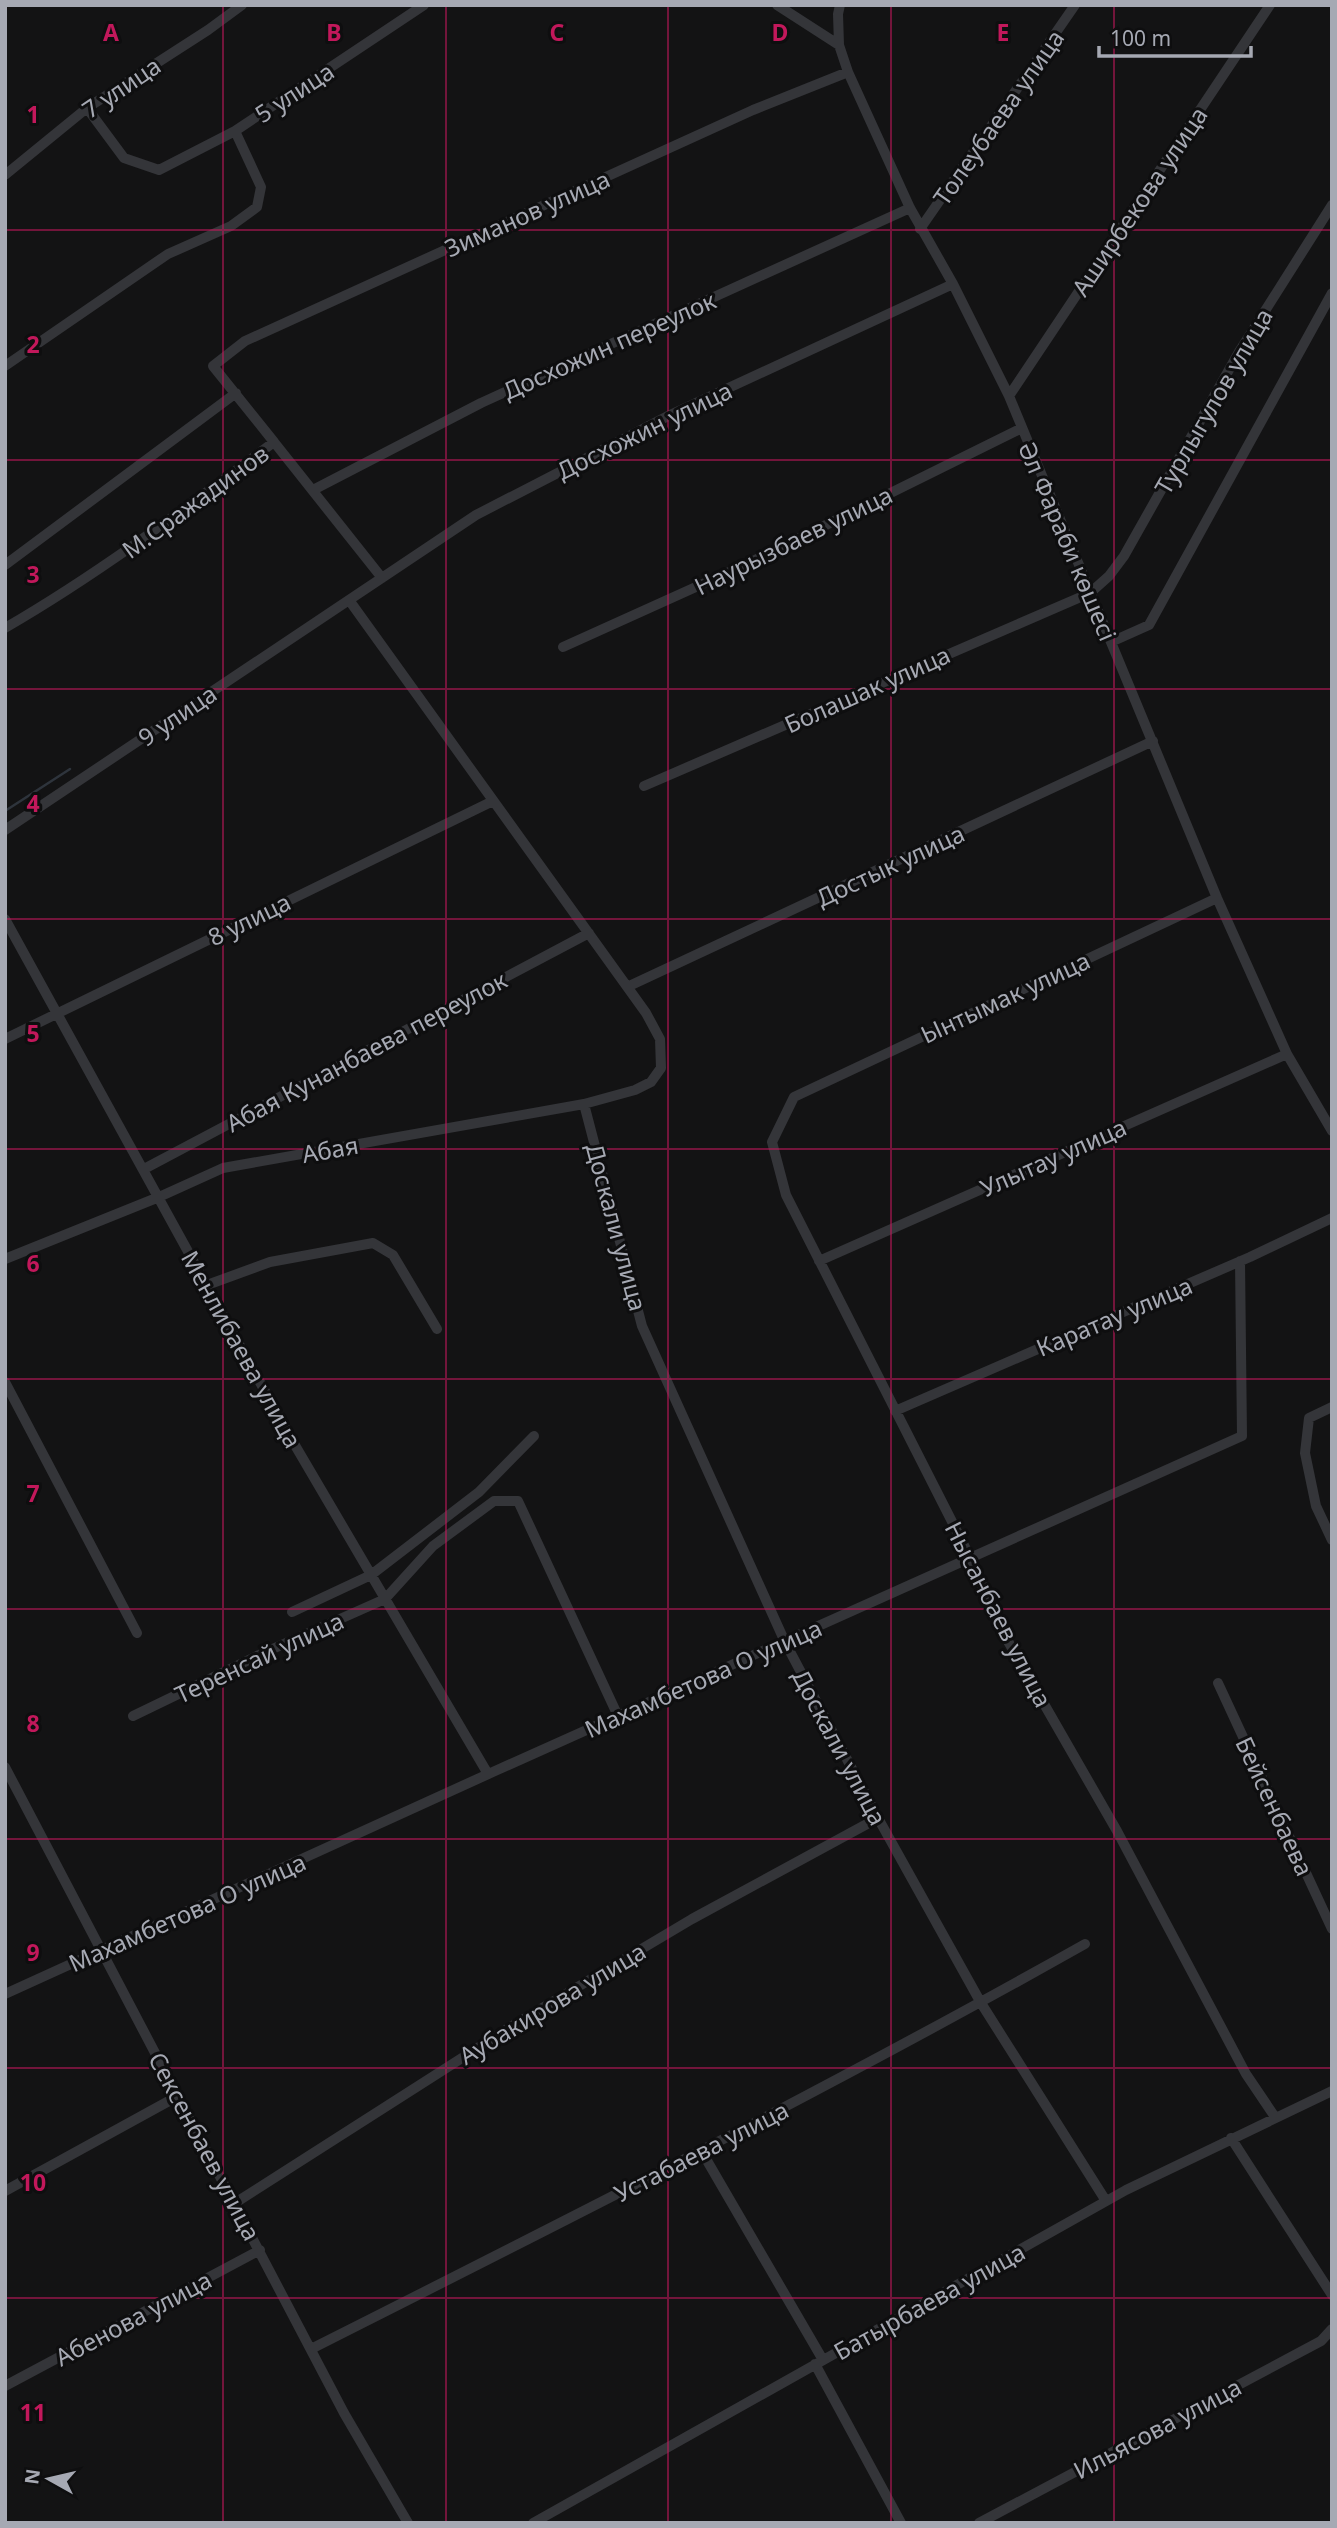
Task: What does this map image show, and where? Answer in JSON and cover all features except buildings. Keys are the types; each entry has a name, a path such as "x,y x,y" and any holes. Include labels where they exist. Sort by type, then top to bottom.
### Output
{"street":[{"name":"7 улица","path":"5,176 87,108 242,5"},
{"name":"5 улица","path":"87,108 124,158 159,170 235,131 424,5"},
{"path":"777,5 839,44"},
{"name":"Әл Фараби көшесі","path":"840,5 839,44 848,72 920,229 953,284 1009,396 1020,429 1217,898 1287,1054 1329,1127"},
{"name":"Толеубаева улица","path":"920,229 1075,5"},
{"name":"Аширбекова улица","path":"1009,396 1270,5"},
{"name":"Зиманов улица","path":"236,393 213,366 245,341 753,110 848,72"},
{"path":"5,366 168,254 231,226 257,206 261,187 235,131"},
{"name":"Турлыгулов улица","path":"1090,593 1109,576 1124,556 1239,352 1332,205"},
{"name":"Досхожин переулок","path":"313,490 481,403 910,208"},
{"name":"Досхожин улица","path":"349,600 476,515 659,420 953,284"},
{"name":"Турлыгулов улица","path":"1111,642 1149,625 1332,293"},
{"path":"5,565 236,393 274,442"},
{"name":"Наурызбаев улица","path":"563,647 749,563 1020,429"},
{"name":"М.Сражадинов","path":"5,628 134,547 274,442 382,578"},
{"name":"Болашак улица","path":"645,786 1090,593"},
{"path":"349,600 627,987"},
{"name":"9 улица","path":"5,830 349,600"},
{"name":"Достык улица","path":"627,987 1153,741"},
{"name":"8 улица","path":"5,1039 493,801"},
{"name":"Ынтымак улица","path":"793,1097 1217,898"},
{"name":"Менлибаева улица","path":"6,921 289,1435 488,1774"},
{"name":"Абая Кунанбаева переулок","path":"144,1169 589,933"},
{"name":"Абая","path":"5,1259 159,1197 223,1168 584,1104 635,1090 651,1082 661,1069 660,1039 627,987"},
{"name":"Улытау улица","path":"819,1261 1287,1054"},
{"name":"Нысанбаев улица","path":"793,1097 772,1142 786,1195 971,1559 1001,1629 1117,1831 1247,2074 1275,2117"},
{"name":"Доскали улица","path":"584,1104 642,1326 785,1642 878,1818 981,2003 1106,2201"},
{"name":"Каратау улица","path":"895,1411 1240,1261 1332,1218"},
{"path":"207,1285 270,1262 373,1243 393,1255 437,1329"},
{"name":"Махамбетова О улица","path":"5,1994 1242,1436 1240,1261"},
{"path":"5,1382 137,1633"},
{"path":"1332,1408 1309,1418 1305,1453 1316,1506 1332,1541"},
{"name":"Теренсай улица","path":"292,1612 371,1575 479,1492 534,1436"},
{"path":"385,1599 433,1546 494,1502 518,1501 618,1716"},
{"name":"Теренсай улица","path":"133,1716 259,1655 385,1599"},
{"name":"Бейсенбаева","path":"1218,1683 1332,1929"},
{"name":"Сексенбаев улица","path":"5,1768 10,1791 178,2096 344,2413 408,2523"},
{"name":"Аубакирова улица","path":"235,2203 512,2025 692,1919 878,1818"},
{"name":"Устабаева улица","path":"311,2349 702,2152 981,2003 1085,1944"},
{"name":"Батырбаева улица","path":"533,2523 1106,2201 1332,2091"},
{"path":"5,2191 178,2096"},
{"path":"1231,2138 1332,2295"},
{"path":"702,2152 819,2362 901,2523"},
{"name":"Абенова улица","path":"5,2386 260,2250"},
{"name":"Ильясова улица","path":"979,2523 1321,2341 1332,2329"}],"waterway":[{"path":"5,811 70,769"}]}
